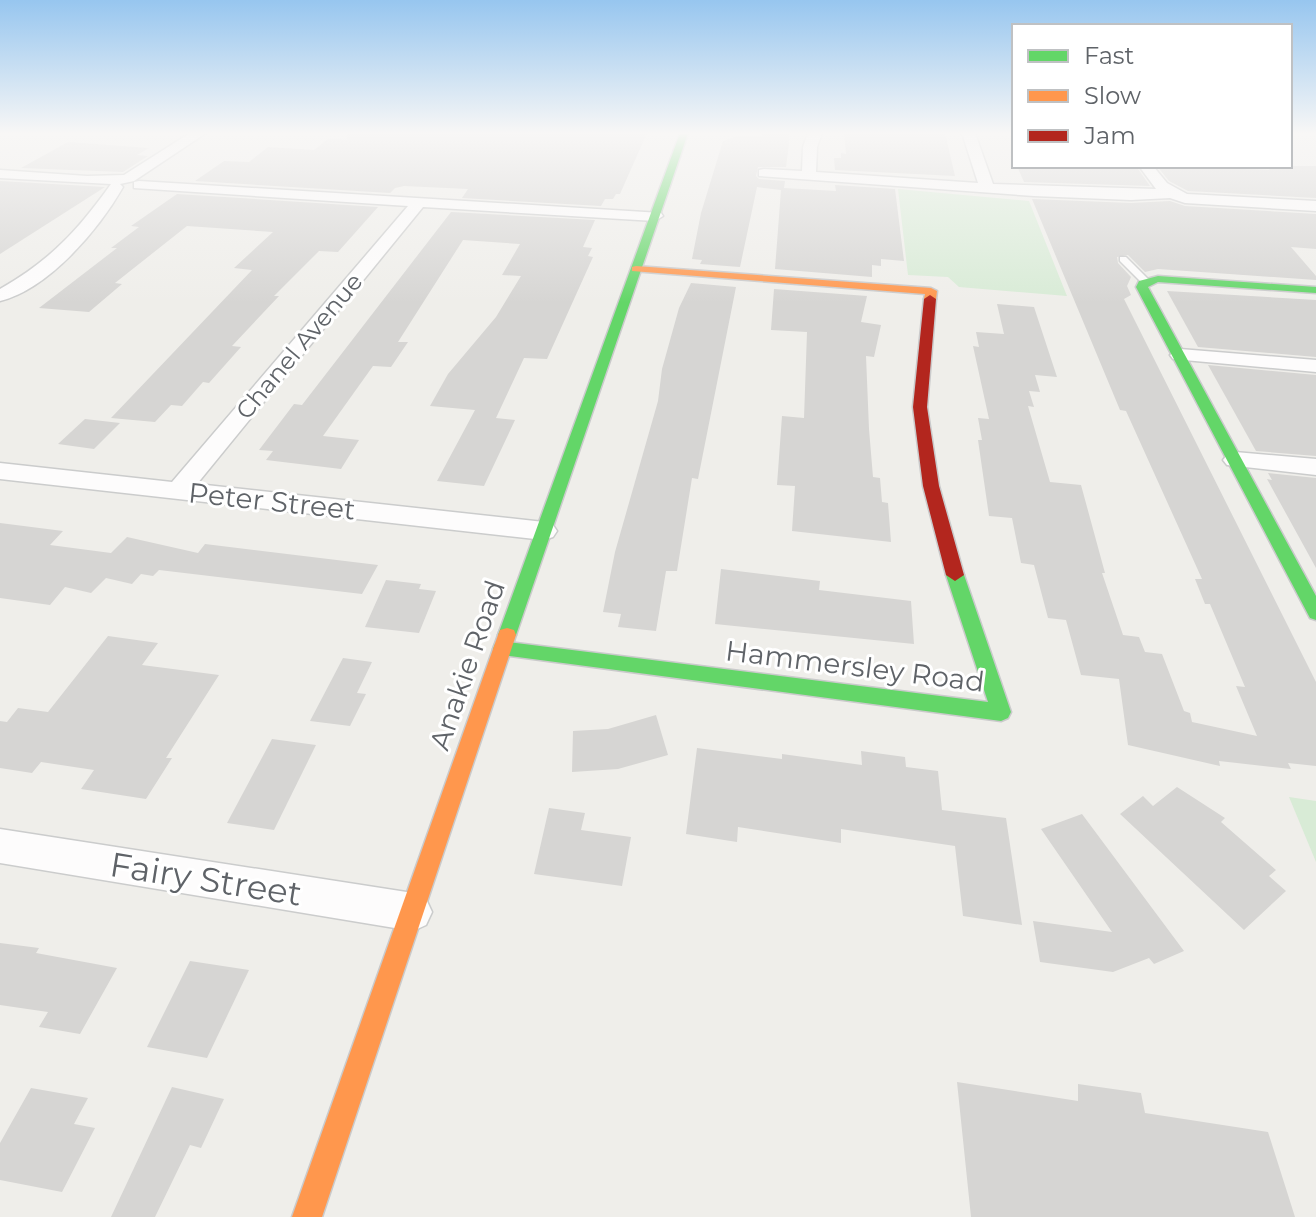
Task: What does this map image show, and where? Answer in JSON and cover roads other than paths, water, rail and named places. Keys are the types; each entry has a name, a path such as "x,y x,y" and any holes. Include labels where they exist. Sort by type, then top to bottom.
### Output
{"street":[{"path":"0,296 47,267 73,246 91,229 106,204 122,190"},
{"path":"234,190 655,216"},
{"name":"Anakie Road","path":"307,1217 664,190"},
{"path":"1037,190 1131,195 1170,193"},
{"path":"1165,190 1185,198 1316,206"},
{"name":"Chanel Avenue","path":"179,490 419,202"},
{"name":"Hammersley Road","path":"502,649 1001,712 933,503 920,408 920,362 931,291 636,269"},
{"path":"1316,290 1158,279 1146,282 1142,287 1316,613"},
{"path":"1180,355 1316,366"},
{"path":"1235,460 1316,467"},
{"name":"Peter Street","path":"0,471 544,531"},
{"name":"Fairy Street","path":"0,846 413,912"}],"lane":[{"path":"1123,259 1146,282"}]}
